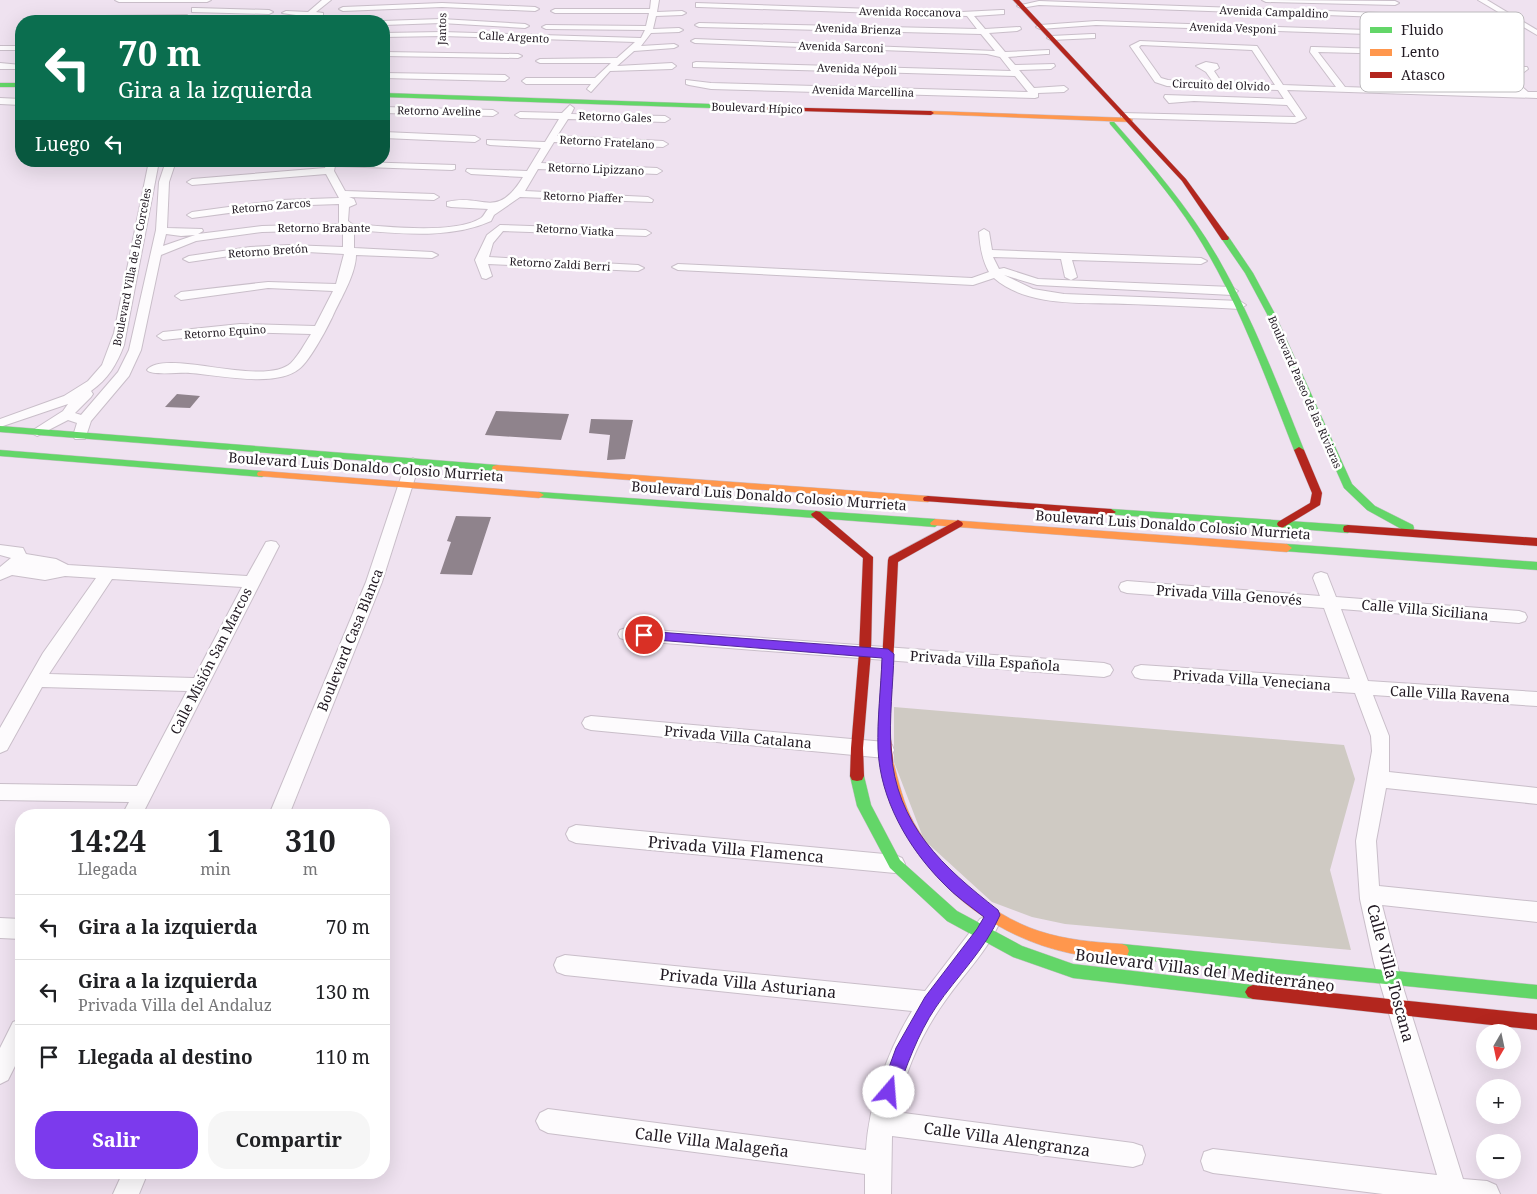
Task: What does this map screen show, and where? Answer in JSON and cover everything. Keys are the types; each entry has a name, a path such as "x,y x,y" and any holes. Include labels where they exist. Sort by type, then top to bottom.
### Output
{"street":[{"path":"119,0 207,0"},
{"path":"187,15 207,0"},
{"path":"314,15 327,0"},
{"path":"320,15 337,0"},
{"path":"591,89 608,69 643,40 649,29 655,0"},
{"path":"1229,0 1250,28"},
{"path":"1266,0 1394,1 1404,12"},
{"path":"1482,0 1502,12"},
{"name":"Avenida Campaldino","path":"1018,3 1048,2 1067,12 1237,11 1360,15"},
{"path":"343,9 444,3 535,9"},
{"name":"Jantos","path":"435,65 442,34 441,22 444,3"},
{"name":"Boulevard Paseo de las Rivieras","path":"1018,3 1039,40 1066,73"},
{"name":"Avenida Roccanova","path":"699,5 968,14 1000,6"},
{"name":"Boulevard Paseo de las Rivieras","path":"1000,6 1039,40 1054,42 1127,117 1184,180 1249,273 1287,346 1348,486 1371,508 1421,533"},
{"path":"195,10 269,12"},
{"path":"555,10 682,14"},
{"path":"842,47 846,11"},
{"name":"Avenida Vesponi","path":"1039,40 1067,12 1109,23 1360,32"},
{"path":"286,13 296,15"},
{"path":"968,14 1034,93"},
{"name":"Avenida Brienza","path":"699,25 983,31 1015,21"},
{"path":"390,22 441,22 524,26"},
{"path":"1524,25 1537,33"},
{"path":"546,27 679,30"},
{"name":"Calle Argento","path":"390,35 442,34 643,40"},
{"name":"Avenida Sarconi","path":"695,41 798,57 842,47 864,59 1001,52 1039,40 1054,42 1092,36"},
{"name":"Circuito del Olvido","path":"1140,44 1254,48 1281,87 1161,82 1134,46 1140,44"},
{"path":"634,49 674,46"},
{"path":"0,48 15,48"},
{"path":"1342,89 1314,52 1314,49 1360,50"},
{"path":"390,55 505,78"},
{"path":"390,75 435,65 518,56"},
{"name":"Avenida Népoli","path":"696,65 798,57 826,79 864,59 1016,71 1050,66"},
{"path":"540,61 620,60"},
{"path":"423,83 435,65"},
{"path":"0,66 15,66"},
{"path":"608,69 672,66"},
{"path":"1209,70 1218,85"},
{"name":"Avenida Marcellina","path":"689,82 711,86 826,79 1034,93 1064,88"},
{"path":"0,80 15,81"},
{"path":"526,81 598,81"},
{"path":"0,85 15,85"},
{"path":"1266,87 1287,120"},
{"path":"1127,117 1300,120 1281,87"},
{"path":"1281,87 1360,90"},
{"name":"Boulevard Hípico","path":"390,90 567,105"},
{"path":"1438,92 1537,95"},
{"path":"1523,92 1526,95"},
{"name":"Boulevard Hípico","path":"390,95 567,105 1103,114 1127,117"},
{"path":"1190,100 1290,102"},
{"path":"0,102 15,102"},
{"path":"520,115 567,105"},
{"name":"Retorno Gales","path":"567,105 665,119"},
{"name":"Retorno Brabante","path":"155,258 205,236 277,228 349,224 367,228 427,231 458,228 501,207 518,194 549,142 567,105"},
{"name":"Retorno Aveline","path":"390,110 493,113"},
{"name":"Boulevard Paseo de las Rivieras","path":"1103,114 1158,176 1199,233 1240,305 1300,447 1317,493 1315,505 1282,524"},
{"path":"390,135 475,139"},
{"name":"Retorno Fratelano","path":"490,142 663,144"},
{"path":"390,165 452,166"},
{"name":"Boulevard Villa de los Corceles","path":"0,423 53,404 92,385 108,366 115,351 153,167"},
{"name":"Boulevard Villa de los Corceles","path":"80,436 84,420 129,365 135,350 155,258 160,230 164,182 169,167"},
{"path":"192,182 314,167"},
{"path":"331,167 345,199 352,252"},
{"name":"Retorno Lipizzano","path":"470,171 657,172"},
{"path":"149,184 164,182"},
{"name":"Retorno Piaffer","path":"518,194 648,200"},
{"name":"Retorno Zarcos","path":"192,215 281,203 434,197"},
{"path":"451,204 501,207"},
{"path":"481,218 499,229 481,260 486,276"},
{"name":"Retorno Brabante","path":"160,230 181,233 288,222 431,225 481,218"},
{"path":"153,370 175,368 279,373 295,366 332,308 352,252 367,228"},
{"name":"Retorno Viatka","path":"499,229 646,233"},
{"path":"984,232 990,264 1002,280 1017,287 1039,293 1076,298 1240,305"},
{"name":"Retorno Bretón","path":"189,259 250,250 289,248 432,256"},
{"path":"987,253 1200,261"},
{"path":"1066,256 1071,277"},
{"path":"133,264 155,258"},
{"name":"Retorno Zaldi Berri","path":"481,260 638,268"},
{"path":"678,267 973,282 1004,271 1037,282 1232,291"},
{"path":"181,296 268,284 340,288"},
{"name":"Retorno Equino","path":"163,336 240,328 317,330"},
{"path":"108,366 129,365"},
{"path":"37,432 68,414 75,403 92,385"},
{"path":"68,414 74,418 84,420"},
{"name":"Boulevard Luis Donaldo Colosio Murrieta","path":"0,429 414,462 1537,542"},
{"name":"Boulevard Luis Donaldo Colosio Murrieta","path":"4,455 405,486 1537,566"},
{"name":"Boulevard Casa Blanca","path":"281,809 374,582 392,534 405,486 414,462"},
{"path":"816,514 881,560 958,524"},
{"path":"1131,514 1135,537"},
{"path":"252,582 271,546"},
{"name":"Calle Misión San Marcos","path":"0,550 16,552 6,570 45,574 65,570 108,572 252,582 135,809"},
{"name":"Boulevard Villas del Mediterráneo","path":"881,560 868,597 857,748 857,777 864,806 895,864 952,916 1019,929 1068,946 1537,992"},
{"name":"Boulevard Villas del Mediterráneo","path":"881,560 890,599 885,750 894,797 907,825 924,853 988,924 1018,952 1073,971 1399,1009 1537,1022"},
{"path":"0,745 36,680 108,572"},
{"name":"Calle Villa Toscana","path":"1321,578 1380,736 1382,750 1378,779 1366,835 1370,894 1389,978 1455,1192"},
{"name":"Privada Villa Genovés","path":"1127,587 1331,602"},
{"path":"868,597 890,599"},
{"name":"Calle Villa Siciliana","path":"1331,602 1519,618"},
{"name":"Privada Villa Española","path":"626,634 1104,670"},
{"name":"Privada Villa Veneciana","path":"1141,672 1364,689"},
{"path":"36,680 198,685"},
{"name":"Calle Villa Ravena","path":"1364,689 1537,699"},
{"name":"Privada Villa Catalana","path":"591,723 885,750"},
{"path":"1378,779 1537,796"},
{"path":"0,792 142,794"},
{"name":"Privada Villa Flamenca","path":"576,834 895,864"},
{"path":"1370,894 1537,912"},
{"path":"878,1194 876,1163 880,1122 893,1076 902,1054 930,1002 988,924"},
{"path":"0,928 15,929"},
{"name":"Privada Villa Asturiana","path":"566,965 930,1002"},
{"path":"0,1072 15,1042"},
{"name":"Calle Villa Malageña","path":"548,1121 876,1163"},
{"name":"Calle Villa Alengranza","path":"880,1122 1133,1155"},
{"path":"1214,1161 1455,1192 1487,1194"},
{"path":"126,1194 133,1179"}],"shaded area":[{"path":"894,707 1344,745 1355,779 1330,870 1351,950 1065,924 1032,917 992,902 924,840 894,762"}],"building":[{"path":"177,394 200,396 190,408 165,407"},
{"path":"496,411 569,414 561,440 485,435"},
{"path":"591,419 633,420 625,459 607,460 610,435 589,433"},
{"path":"456,516 491,517 472,575 440,574 451,542 447,541"}],"traffic: fast":[{"path":"0,85 15,85"},
{"path":"390,95 768,108"},
{"path":"1112,123 1169,190 1199,233 1229,285 1266,366 1299,450"},
{"path":"1225,238 1249,273 1271,314 1348,486 1371,508 1409,528"},
{"path":"0,429 497,468"},
{"path":"0,453 262,474"},
{"path":"539,495 935,523"},
{"path":"1111,512 1348,529"},
{"path":"1287,548 1537,566"},
{"path":"857,776 864,806 895,864 952,916 1018,952 1073,971 1253,992"},
{"path":"1122,951 1537,992"}],"traffic: slow":[{"path":"931,113 1130,120"},
{"path":"497,468 928,499"},
{"path":"262,474 539,495"},
{"path":"935,523 1287,548"},
{"path":"887,761 895,794 908,825 927,854 950,881 976,904 1005,923 1036,937 1075,947 1122,951"}],"traffic: jam":[{"path":"1016,0 1184,180 1225,238"},
{"path":"768,108 931,113"},
{"path":"1282,524 1315,505 1317,493 1299,450"},
{"path":"928,499 1111,512"},
{"path":"816,514 868,557 865,652 857,748 857,776"},
{"path":"887,761 884,728 893,560 958,524"},
{"path":"1348,529 1537,542"},
{"path":"1253,992 1537,1022"}],"route":[{"path":"644,635 888,654 885,750 894,797 907,825 924,853 949,880 993,915 983,934 930,1002 902,1054 889,1092"}]}
